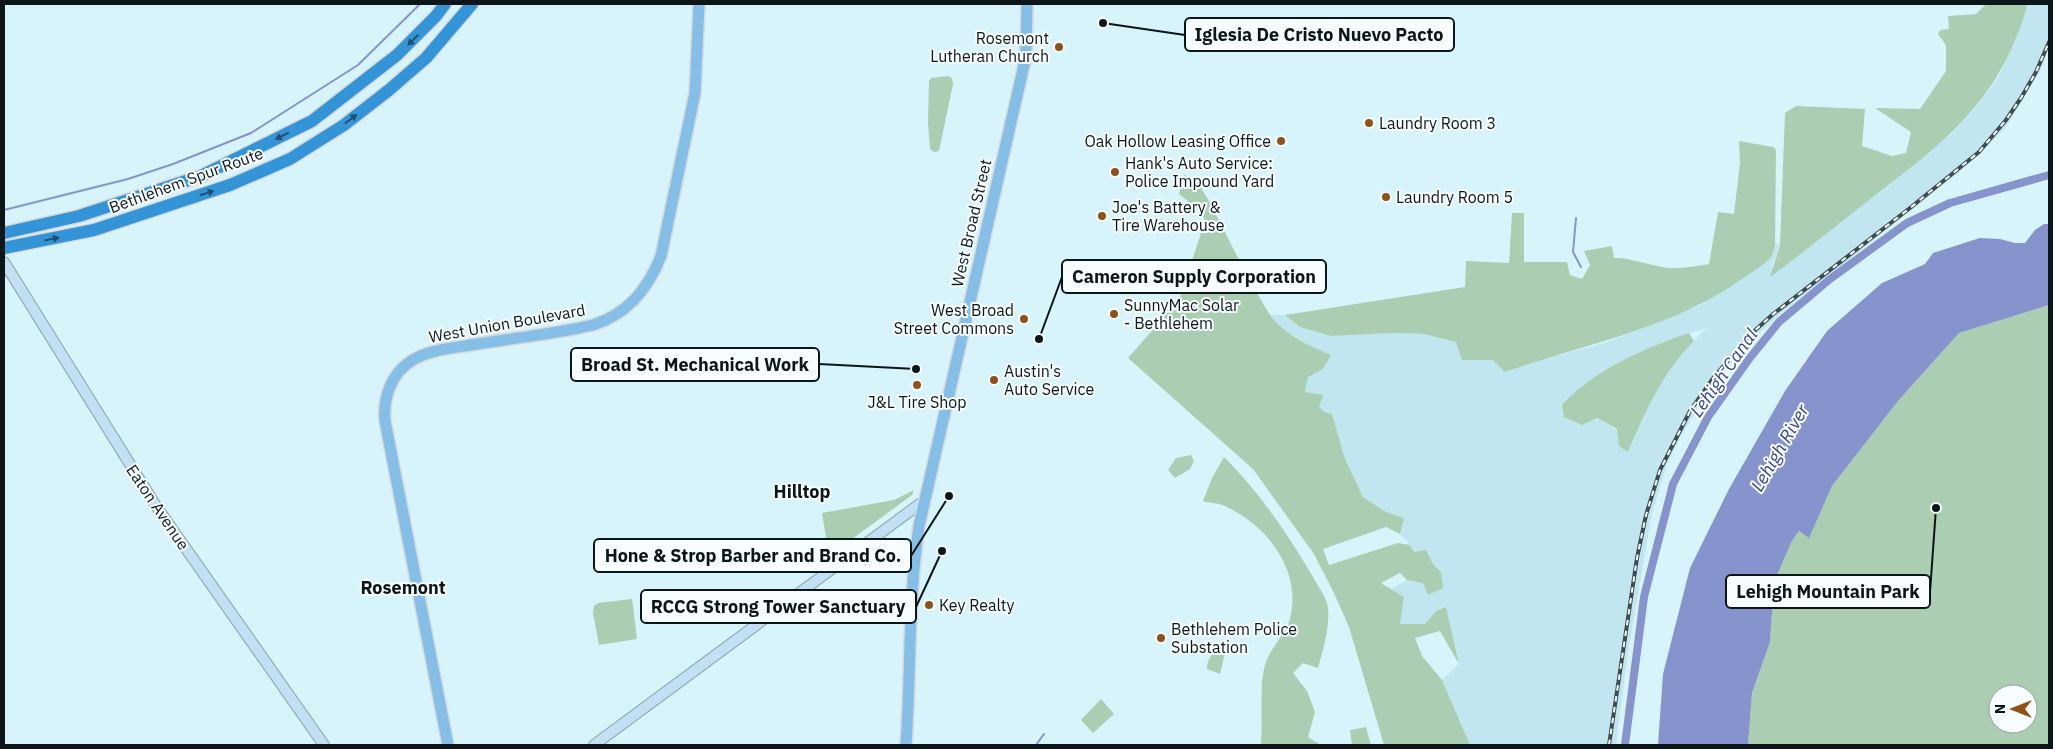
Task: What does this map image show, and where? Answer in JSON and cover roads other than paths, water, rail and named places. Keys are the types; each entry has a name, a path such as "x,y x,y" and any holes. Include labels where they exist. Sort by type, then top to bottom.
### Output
{"highway":[{"name":"Bethlehem Spur Route","path":"4,233 79,216 201,176 312,121 397,55 436,16 445,4"},
{"name":"Bethlehem Spur Route","path":"4,248 94,230 230,185 290,159 344,125 390,90 426,58 472,4"}],"main road":[{"name":"West Union Boulevard","path":"448,745 385,421 386,396 399,372 407,364 420,356 452,348 593,325 610,319 625,310 640,294 654,273 662,250 689,122 698,62 699,4"},
{"name":"West Broad Street","path":"906,745 915,551 1024,64 1027,4"}],"street":[{"name":"Eaton Avenue","path":"4,263 156,506 324,745"},
{"path":"594,745 925,500"}],"water":[{"name":"Lehigh River","path":"2044,224 2049,224 2049,305 1959,333 1898,401 1832,486 1809,538 1799,531 1792,541 1774,582 1770,642 1752,693 1748,745 1658,745 1663,674 1690,568 1729,489 1785,391 1827,331 1882,283 1925,264 1933,253 1980,238 2025,243 2035,230"}],"waterway":[{"path":"4,210 128,179 173,164 251,133 358,65 420,4"},
{"name":"Lehigh Canal","path":"1625,745 1644,597 1673,484 1708,417 1749,359 1779,322 1830,279 1907,223 1950,203 2049,175"},
{"path":"1576,218 1573,252 1581,267"},
{"path":"1036,745 1044,734"}],"railway":[{"path":"1609,745 1637,558 1646,515 1660,470 1690,411 1714,377 1750,335 1772,315 1979,152 2006,120 2021,98 2036,72 2049,42"}],"place":[{"name":"Iglesia De Cristo Nuevo Pacto","path":"1103,23"},
{"name":"Rosemont Lutheran Church","path":"1059,47"},
{"name":"Laundry Room 3","path":"1369,123"},
{"name":"Oak Hollow Leasing Office","path":"1281,141"},
{"name":"Hank's Auto Service: Police Impound Yard","path":"1115,172"},
{"name":"Laundry Room 5","path":"1386,197"},
{"name":"Joe's Battery & Tire Warehouse","path":"1102,216"},
{"name":"SunnyMac Solar - Bethlehem","path":"1114,314"},
{"name":"West Broad Street Commons","path":"1024,319"},
{"name":"Cameron Supply Corporation","path":"1039,339"},
{"name":"Broad St. Mechanical Work","path":"916,369"},
{"name":"Austin's Auto Service","path":"994,380"},
{"name":"J&L Tire Shop","path":"917,385"},
{"name":"Hone & Strop Barber and Brand Co.","path":"949,496"},
{"name":"Lehigh Mountain Park","path":"1936,508"},
{"name":"RCCG Strong Tower Sanctuary","path":"942,551"},
{"name":"Key Realty","path":"929,605"},
{"name":"Bethlehem Police Substation","path":"1161,638"}],"district":[{"name":"Hilltop","path":"802,492"},
{"name":"Rosemont","path":"403,588"}]}
